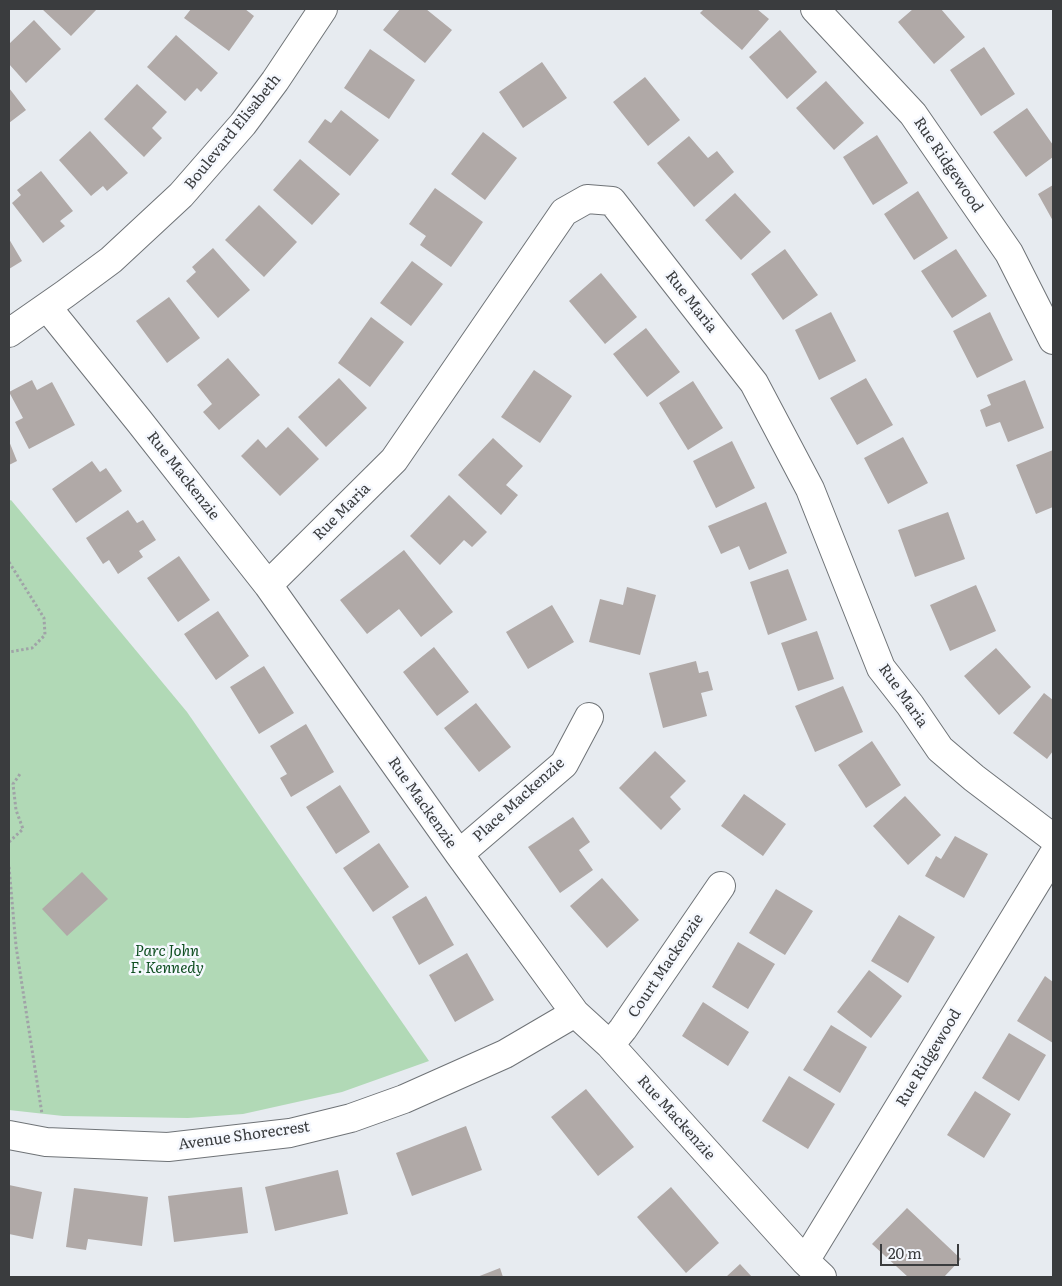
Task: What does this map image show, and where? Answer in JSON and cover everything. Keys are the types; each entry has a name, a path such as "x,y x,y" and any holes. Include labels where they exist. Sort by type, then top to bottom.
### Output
{"street":[{"name":"Boulevard Elisabeth","path":"9,332 47,308 111,260 155,221 196,180 249,116 323,9"},
{"name":"Rue Ridgewood","path":"816,9 913,114 1009,253 1053,340"},
{"name":"Rue Maria","path":"268,585 394,460 564,212 586,199 612,201 754,383 810,489 881,668 940,749 974,778 1053,838"},
{"name":"Rue Mackenzie","path":"47,308 139,420 268,585 459,854 575,1012 610,1045 814,1269"},
{"name":"Place Mackenzie","path":"459,854 564,764 589,716"},
{"name":"Rue Ridgewood","path":"814,1269 1053,854"},
{"name":"Court Mackenzie","path":"610,1045 623,1029 721,886"},
{"name":"Avenue Shorecrest","path":"9,1135 54,1143 168,1147 290,1132 351,1118 404,1099 505,1054 575,1012"}],"path":[{"path":"9,562 44,618 45,635 32,648 9,652"},
{"path":"9,842 23,829 16,810 13,784 20,774"},
{"path":"9,867 16,946 42,1119"}],"green space":[{"name":"Parc John F. Kennedy","path":"11,500 187,712 429,1061 342,1092 243,1114 188,1118 63,1116 9,1110 9,501"}],"building":[{"path":"42,9 97,9 71,36"},
{"path":"191,9 245,9 254,16 229,51 184,18"},
{"path":"400,9 426,9 452,30 425,63 383,30"},
{"path":"704,9 757,9 769,19 742,50 700,13"},
{"path":"913,9 941,9 965,37 934,64 898,22"},
{"path":"34,20 61,49 26,83 9,64 9,44"},
{"path":"780,30 817,72 787,99 749,57"},
{"path":"176,35 218,73 201,92 197,88 185,101 147,67"},
{"path":"984,47 1015,94 981,116 950,70"},
{"path":"370,49 415,80 389,119 344,88"},
{"path":"542,62 567,98 523,128 499,92"},
{"path":"645,77 680,120 648,146 613,102"},
{"path":"826,81 864,123 834,150 796,108"},
{"path":"137,84 167,112 152,128 162,138 144,157 104,119"},
{"path":"9,88 26,110 9,123"},
{"path":"1027,108 1053,145 1053,157 1026,177 993,132"},
{"path":"341,110 379,140 350,176 308,142 325,119 331,123"},
{"path":"90,131 128,173 107,191 103,186 91,196 59,160"},
{"path":"483,132 517,158 485,200 451,174"},
{"path":"877,135 908,183 873,205 843,157"},
{"path":"689,136 708,158 717,151 734,172 694,207 657,163"},
{"path":"300,159 340,194 312,225 273,190"},
{"path":"41,171 73,211 60,221 65,226 43,243 12,203 21,195 17,190"},
{"path":"1053,185 1053,221 1038,194"},
{"path":"435,188 483,222 451,267 420,245 426,236 409,224"},
{"path":"918,191 948,238 914,260 884,214"},
{"path":"735,193 771,232 741,260 705,220"},
{"path":"259,205 297,242 264,277 225,240"},
{"path":"9,239 22,261 9,269"},
{"path":"213,248 250,290 218,318 186,281 196,272 192,267"},
{"path":"785,249 818,295 783,320 751,274"},
{"path":"956,249 987,296 952,318 921,271"},
{"path":"412,261 443,284 411,326 380,303"},
{"path":"601,273 637,317 605,344 569,301"},
{"path":"169,297 200,338 167,363 136,321"},
{"path":"831,312 856,361 819,380 795,330"},
{"path":"990,312 1013,360 977,378 953,331"},
{"path":"371,317 404,342 370,387 338,363"},
{"path":"646,328 680,372 647,397 613,354"},
{"path":"228,358 260,395 219,430 203,412 212,404 197,385"},
{"path":"534,370 572,396 540,443 501,417"},
{"path":"339,378 367,408 326,447 298,417"},
{"path":"866,378 893,425 857,445 830,398"},
{"path":"32,380 37,390 52,382 75,425 29,449 15,422 23,418 9,392"},
{"path":"1025,380 1044,428 1008,442 1000,422 986,427 980,410 991,405 987,395"},
{"path":"693,381 723,428 688,450 659,403"},
{"path":"288,427 319,459 280,496 241,456 258,439 266,448"},
{"path":"903,437 928,483 888,504 864,458"},
{"path":"493,438 523,466 506,485 518,495 501,515 458,475"},
{"path":"9,441 17,461 9,465"},
{"path":"732,441 755,488 716,508 693,461"},
{"path":"1053,450 1053,507 1036,514 1016,465"},
{"path":"92,461 100,472 106,468 122,491 76,523 52,489"},
{"path":"449,495 487,532 472,547 464,540 440,565 410,536"},
{"path":"766,502 787,553 749,570 739,546 721,554 708,526"},
{"path":"128,510 137,523 143,520 156,540 139,551 143,557 118,574 109,560 103,564 86,538"},
{"path":"948,512 965,559 915,577 898,530"},
{"path":"404,550 453,612 421,637 399,609 367,634 340,600"},
{"path":"179,556 210,600 178,622 147,578"},
{"path":"788,569 807,620 768,635 750,582"},
{"path":"976,585 996,631 950,651 930,605"},
{"path":"627,587 656,595 640,655 589,642 600,599 623,605"},
{"path":"552,605 574,642 528,669 506,632"},
{"path":"218,611 249,656 216,680 184,634"},
{"path":"817,631 834,679 798,691 781,643"},
{"path":"434,647 469,692 437,716 403,672"},
{"path":"996,648 1031,687 999,715 964,676"},
{"path":"696,661 699,673 708,671 713,690 701,693 707,716 663,728 649,673"},
{"path":"264,666 294,713 259,734 230,687"},
{"path":"843,686 863,732 815,752 795,706"},
{"path":"1044,693 1053,700 1053,751 1047,759 1013,733"},
{"path":"476,703 511,747 479,772 444,728"},
{"path":"306,724 334,772 291,797 280,778 287,774 270,746"},
{"path":"872,741 901,785 866,808 838,765"},
{"path":"655,751 686,781 670,797 681,809 661,830 619,788"},
{"path":"340,785 370,832 336,854 306,807"},
{"path":"744,794 786,824 763,856 721,826"},
{"path":"905,796 941,835 908,865 873,826"},
{"path":"573,817 590,842 579,850 593,870 560,893 528,847"},
{"path":"955,836 988,854 964,898 925,876 936,856 941,859"},
{"path":"379,843 409,887 373,912 343,868"},
{"path":"82,872 108,899 67,936 42,909"},
{"path":"602,878 639,920 607,948 570,906"},
{"path":"776,889 813,911 785,955 749,933"},
{"path":"426,896 454,945 419,965 392,917"},
{"path":"899,915 935,937 908,983 871,961"},
{"path":"738,942 775,964 748,1009 712,987"},
{"path":"467,953 494,1000 455,1022 429,975"},
{"path":"869,970 902,996 871,1038 837,1012"},
{"path":"1045,976 1053,982 1053,1043 1017,1021"},
{"path":"703,1002 749,1032 728,1066 682,1036"},
{"path":"831,1025 867,1047 840,1093 803,1070"},
{"path":"1009,1033 1046,1055 1019,1101 982,1078"},
{"path":"789,1076 835,1104 808,1149 762,1121"},
{"path":"586,1089 634,1147 598,1176 551,1117"},
{"path":"975,1091 1011,1114 984,1158 947,1135"},
{"path":"466,1126 482,1170 412,1196 396,1153"},
{"path":"338,1170 348,1214 275,1231 265,1187"},
{"path":"9,1185 42,1192 33,1239 9,1234"},
{"path":"242,1187 248,1233 174,1242 168,1196"},
{"path":"671,1187 719,1243 686,1273 637,1217"},
{"path":"74,1188 148,1197 142,1246 88,1239 86,1250 66,1247"},
{"path":"907,1208 961,1259 944,1277 908,1277 872,1244"},
{"path":"740,1264 752,1277 726,1277"},
{"path":"500,1268 503,1277 477,1277"}]}
